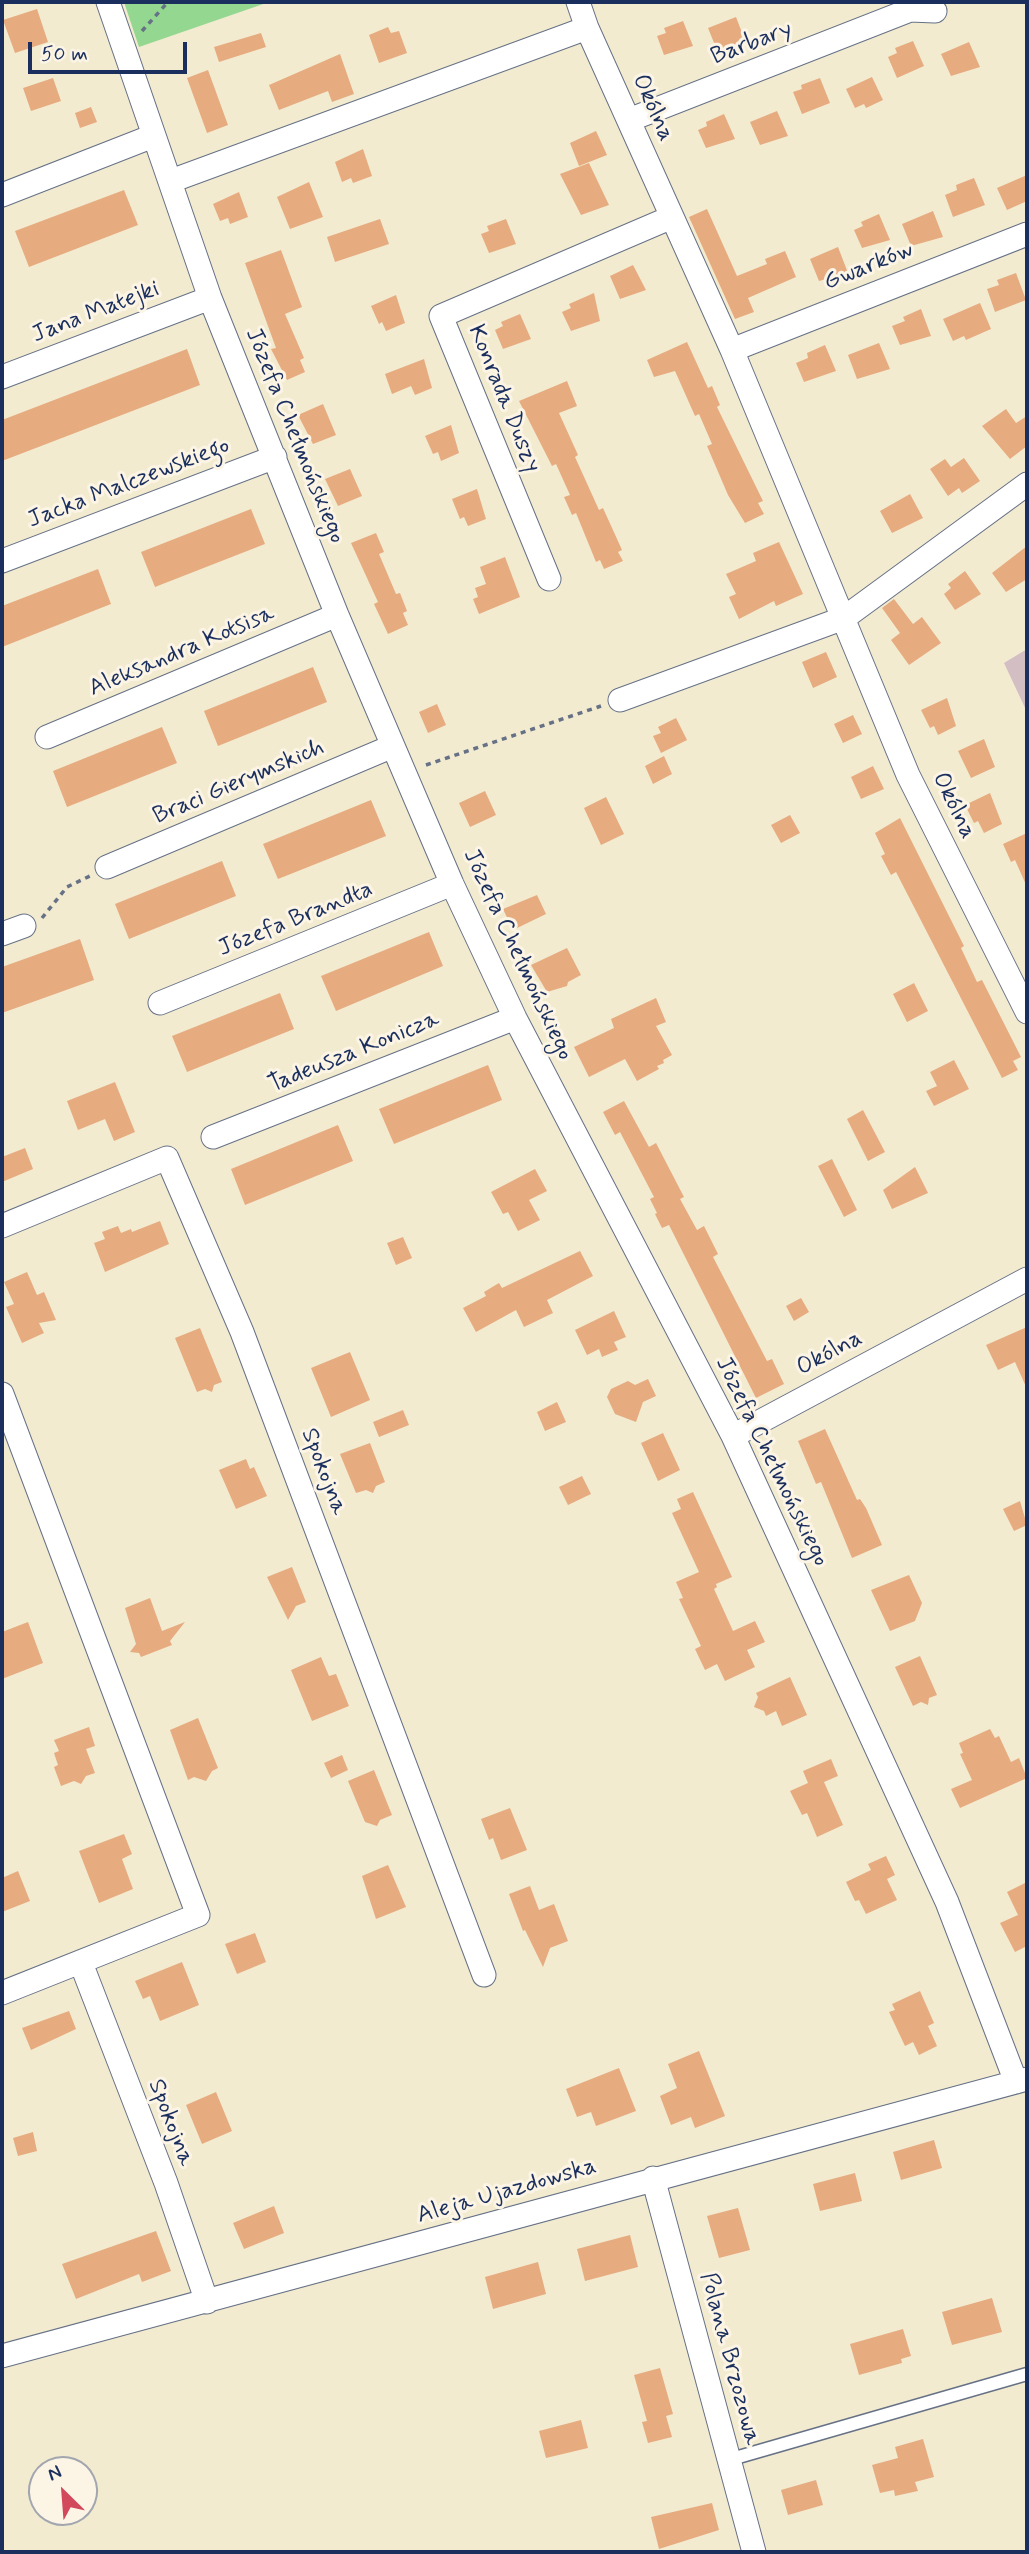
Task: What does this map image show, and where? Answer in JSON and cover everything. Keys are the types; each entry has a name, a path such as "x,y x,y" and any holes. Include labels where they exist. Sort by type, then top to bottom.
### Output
{"street":[{"name":"Józefa Chełmońskiego","path":"108,2 210,298 337,615 452,884 515,1018 733,1436 947,1902 1022,2080"},
{"name":"Okólna","path":"578,2 587,28 732,350 908,775 1027,1012"},
{"name":"Barbary","path":"629,120 910,10 934,11"},
{"path":"170,181 587,28"},
{"path":"2,195 153,136"},
{"name":"Konrada Duszy","path":"549,579 441,316 672,218"},
{"name":"Gwarków","path":"732,350 1027,234"},
{"name":"Jana Matejki","path":"2,377 210,298"},
{"name":"Jacka Malczewskiego","path":"2,561 275,457"},
{"path":"620,700 844,618 1027,484"},
{"name":"Aleksandra Kotsisa","path":"47,737 337,615"},
{"name":"Braci Gierymskich","path":"107,867 393,746"},
{"name":"Józefa Brandta","path":"160,1003 452,884"},
{"path":"2,934 24,926"},
{"name":"Tadeusza Konicza","path":"213,1138 515,1018"},
{"name":"Spokojna","path":"2,1226 167,1158 242,1332 484,1975"},
{"name":"Okólna","path":"733,1436 1027,1279"},
{"path":"2,1394 198,1915 2,1993"},
{"name":"Spokojna","path":"81,1963 166,2183 207,2302"},
{"name":"Aleja Ujazdowska","path":"2,2356 1022,2080"},
{"name":"Polana Brzozowa","path":"653,2178 754,2552"}],"lane":[{"path":"728,2460 1027,2374"}],"path":[{"path":"124,50 169,2"},
{"path":"404,773 620,700"},
{"path":"24,926 43,918 67,887 107,867"}],"shaded area":[{"path":"1027,649 1027,712 1004,663"}],"green space":[{"path":"124,2 269,2 139,47"}],"building":[{"path":"37,9 48,42 15,53 3,20"},
{"path":"736,17 746,43 727,51 725,47 717,50 708,28"},
{"path":"683,21 693,46 664,55 657,36 666,33 664,28"},
{"path":"388,27 391,33 399,31 407,53 379,63 369,35"},
{"path":"261,33 266,47 219,62 214,47"},
{"path":"913,41 924,66 897,78 888,57 897,53 895,48"},
{"path":"969,42 980,67 951,76 941,54"},
{"path":"340,54 354,94 332,102 328,91 279,110 269,85"},
{"path":"208,70 228,125 207,133 187,78"},
{"path":"872,77 883,100 866,108 864,104 855,108 846,89"},
{"path":"53,78 61,101 31,111 23,88"},
{"path":"820,78 830,103 802,114 793,92 802,89 801,85"},
{"path":"91,107 97,122 80,128 75,113"},
{"path":"777,111 788,136 760,145 750,122"},
{"path":"724,114 735,139 706,148 698,130 707,126 706,122"},
{"path":"596,131 607,155 579,166 570,143"},
{"path":"363,149 372,176 353,183 351,178 342,182 335,162"},
{"path":"589,163 609,205 581,215 560,174"},
{"path":"1027,175 1027,201 1007,210 997,188"},
{"path":"974,178 985,205 953,217 945,195 957,190 956,185"},
{"path":"309,182 323,217 290,229 277,197"},
{"path":"124,190 138,225 29,267 15,231"},
{"path":"239,192 248,217 230,224 228,218 220,221 213,204"},
{"path":"707,209 737,276 767,264 765,259 785,251 796,277 748,298 754,312 735,319 689,217"},
{"path":"933,211 943,237 911,246 902,224"},
{"path":"879,214 890,240 862,248 854,230 863,226 861,222"},
{"path":"380,219 389,244 335,262 327,237"},
{"path":"506,219 516,244 489,253 481,234 489,231 487,226"},
{"path":"838,247 848,273 819,281 810,259"},
{"path":"281,250 302,307 285,314 304,358 300,360 305,372 287,380 271,349 276,348 245,263"},
{"path":"633,265 646,290 620,299 610,276"},
{"path":"1016,273 1026,300 995,312 987,289 999,285 997,280"},
{"path":"594,293 600,321 571,331 562,312 571,308 569,304"},
{"path":"396,295 405,323 386,331 382,322 379,324 371,306"},
{"path":"980,303 991,329 966,340 964,336 953,341 943,319"},
{"path":"921,309 931,336 900,345 892,326 905,321 903,317"},
{"path":"520,314 531,339 503,349 495,330 503,326 501,322"},
{"path":"687,342 708,388 712,386 720,405 717,407 763,501 758,503 764,514 745,523 728,495 707,446 712,444 699,414 695,416 675,371 654,377 647,360"},
{"path":"879,343 890,369 857,379 848,355"},
{"path":"825,345 836,371 804,382 796,363 808,358 807,353"},
{"path":"187,349 200,385 2,461 2,420"},
{"path":"424,359 432,388 415,395 411,386 392,394 385,374"},
{"path":"567,381 577,406 559,413 599,510 603,508 622,550 618,552 623,561 604,569 600,560 596,562 576,513 572,515 564,497 570,495 556,464 552,466 519,401"},
{"path":"323,404 336,435 313,444 298,415"},
{"path":"1006,409 1016,423 1027,416 1027,446 1010,459 982,426"},
{"path":"451,425 459,453 441,461 438,452 433,454 425,436"},
{"path":"964,458 980,481 962,493 959,488 948,496 930,469 945,459 951,467"},
{"path":"350,469 362,496 338,506 325,479"},
{"path":"477,489 486,519 468,526 464,517 460,519 452,499"},
{"path":"910,494 923,518 892,533 880,511"},
{"path":"251,509 265,544 155,587 141,552"},
{"path":"376,533 384,552 379,554 396,594 400,593 407,611 403,613 408,625 388,634 374,604 378,602 351,543"},
{"path":"779,542 803,594 776,606 774,601 739,619 729,597 736,594 726,574 756,561 753,553"},
{"path":"1027,546 1027,579 1006,592 992,573"},
{"path":"505,557 520,597 479,614 473,599 478,597 475,588 486,584 480,567"},
{"path":"98,569 111,604 2,647 2,606"},
{"path":"965,571 981,594 955,610 944,594 951,588 948,584"},
{"path":"894,599 913,624 922,617 941,643 909,665 891,640 900,633 882,608"},
{"path":"826,652 837,677 813,688 802,662"},
{"path":"313,667 327,702 218,746 204,711"},
{"path":"947,698 956,726 938,735 934,726 930,728 921,710"},
{"path":"437,704 446,725 428,733 419,712"},
{"path":"853,715 862,734 843,743 834,724"},
{"path":"676,718 687,740 661,753 653,736 661,733 658,727"},
{"path":"162,727 177,763 67,807 53,771"},
{"path":"984,739 995,767 971,778 958,751"},
{"path":"664,756 672,774 653,784 645,766"},
{"path":"873,766 884,789 861,799 851,777"},
{"path":"485,791 496,815 470,827 459,803"},
{"path":"990,793 1002,824 984,833 978,821 974,823 965,805"},
{"path":"606,797 624,834 601,845 584,808"},
{"path":"371,800 386,836 278,879 263,844"},
{"path":"790,815 800,833 781,843 771,825"},
{"path":"900,818 964,946 961,948 977,982 982,980 1021,1057 1013,1061 1018,1070 1002,1078 896,872 891,875 881,856 885,854 875,833"},
{"path":"1027,833 1027,887 1015,860 1011,862 1003,844"},
{"path":"222,861 236,896 129,939 115,904"},
{"path":"537,895 546,914 513,930 503,909"},
{"path":"429,932 443,966 336,1011 321,976"},
{"path":"80,939 94,980 2,1013 2,967"},
{"path":"567,948 581,975 568,982 567,986 547,992 531,965"},
{"path":"914,983 928,1011 907,1022 893,994"},
{"path":"280,993 294,1029 187,1072 172,1036"},
{"path":"656,998 666,1022 656,1026 672,1055 657,1066 659,1069 637,1081 625,1059 589,1077 574,1047 614,1028 611,1019"},
{"path":"954,1060 969,1089 934,1106 926,1091 937,1086 930,1072"},
{"path":"488,1065 502,1100 394,1144 379,1109"},
{"path":"115,1082 135,1132 114,1141 105,1119 78,1130 67,1101"},
{"path":"624,1101 649,1147 656,1143 684,1197 680,1199 697,1230 704,1226 718,1254 713,1257 767,1361 772,1359 784,1384 756,1398 669,1225 662,1228 650,1199 654,1197 620,1132 615,1135 603,1112"},
{"path":"863,1110 885,1152 868,1161 847,1119"},
{"path":"338,1125 353,1161 245,1205 231,1169"},
{"path":"25,1148 33,1169 2,1182 2,1157"},
{"path":"832,1159 857,1210 844,1217 818,1166"},
{"path":"915,1167 928,1193 892,1209 883,1190"},
{"path":"535,1169 547,1191 529,1200 540,1220 518,1231 508,1212 503,1214 491,1192"},
{"path":"160,1221 169,1244 105,1272 94,1243 105,1239 102,1232 118,1226 121,1233 131,1229 132,1232"},
{"path":"403,1237 412,1258 396,1265 387,1243"},
{"path":"580,1251 593,1276 547,1300 553,1313 524,1327 516,1310 476,1332 463,1308 486,1296 484,1292 499,1283 502,1288"},
{"path":"27,1272 37,1295 44,1292 56,1320 39,1323 44,1333 22,1343 6,1307 14,1304 4,1282"},
{"path":"801,1298 809,1312 794,1321 786,1306"},
{"path":"614,1311 626,1337 614,1342 618,1350 602,1357 599,1349 587,1355 575,1330"},
{"path":"1027,1327 1027,1389 1015,1362 998,1370 986,1345"},
{"path":"200,1328 222,1382 214,1385 212,1392 205,1389 197,1392 175,1338"},
{"path":"350,1352 370,1400 331,1417 311,1368"},
{"path":"648,1379 656,1396 643,1402 636,1422 615,1414 607,1397 611,1389 628,1381 635,1385"},
{"path":"557,1402 566,1422 545,1431 537,1412"},
{"path":"403,1410 409,1425 379,1437 373,1422"},
{"path":"825,1429 857,1500 860,1499 866,1508 882,1545 852,1558 821,1482 816,1484 798,1441"},
{"path":"663,1433 680,1470 658,1481 641,1443"},
{"path":"370,1443 385,1482 376,1486 373,1493 366,1490 356,1493 340,1454"},
{"path":"246,1459 250,1469 254,1467 267,1496 236,1509 219,1470"},
{"path":"582,1476 591,1494 568,1505 559,1487"},
{"path":"693,1492 732,1577 716,1584 714,1589 733,1631 755,1621 765,1642 747,1650 755,1667 725,1681 717,1664 705,1670 695,1649 701,1646 679,1599 683,1598 676,1582 699,1572 672,1513 681,1509 677,1499"},
{"path":"1020,1501 1027,1525 1014,1531 1003,1509"},
{"path":"292,1567 306,1602 296,1606 288,1620 267,1577"},
{"path":"909,1575 922,1603 915,1621 890,1631 871,1590"},
{"path":"150,1598 162,1631 185,1622 170,1641 172,1645 141,1657 139,1653 130,1652 136,1644 125,1608"},
{"path":"28,1622 43,1663 2,1679 2,1632"},
{"path":"920,1656 937,1695 929,1698 928,1705 921,1702 913,1706 895,1667"},
{"path":"321,1657 329,1676 336,1674 349,1706 312,1721 291,1670"},
{"path":"790,1677 807,1715 782,1726 776,1711 766,1716 764,1711 754,1707 758,1697 756,1693"},
{"path":"198,1718 218,1768 212,1771 206,1781 194,1777 188,1780 170,1730"},
{"path":"89,1727 95,1746 86,1749 95,1773 86,1776 81,1784 74,1781 61,1786 54,1767 58,1765 54,1753 59,1751 54,1740"},
{"path":"990,1729 995,1738 999,1736 1011,1762 1019,1758 1027,1778 960,1808 951,1789 972,1780 960,1754 963,1753 959,1743"},
{"path":"342,1755 348,1770 331,1778 324,1763"},
{"path":"831,1759 838,1776 824,1782 843,1825 817,1837 807,1813 802,1815 790,1791 808,1783 803,1771"},
{"path":"374,1770 392,1815 380,1820 377,1826 365,1822 348,1781"},
{"path":"510,1808 527,1850 501,1860 493,1838 489,1840 481,1819"},
{"path":"124,1834 132,1854 122,1859 133,1889 99,1903 79,1851"},
{"path":"886,1856 895,1875 887,1879 897,1900 866,1914 859,1900 855,1901 846,1882 871,1870 868,1864"},
{"path":"388,1865 406,1907 376,1919 362,1876"},
{"path":"18,1871 30,1901 2,1912 2,1878"},
{"path":"1027,1882 1027,1946 1015,1952 1000,1923 1018,1915 1007,1892"},
{"path":"530,1886 539,1910 554,1904 568,1941 550,1948 543,1967 525,1930 523,1931 509,1894"},
{"path":"255,1933 266,1962 237,1974 225,1944"},
{"path":"182,1962 199,2005 160,2021 150,1996 143,1999 135,1981"},
{"path":"920,1991 934,2023 928,2026 937,2046 919,2055 913,2042 905,2046 889,2012 895,2010 892,2004"},
{"path":"69,2011 76,2029 31,2050 22,2028"},
{"path":"699,2051 725,2116 695,2128 691,2117 671,2125 660,2096 677,2088 668,2064"},
{"path":"619,2068 636,2111 596,2126 591,2112 577,2117 566,2089"},
{"path":"216,2092 232,2131 202,2144 186,2105"},
{"path":"33,2132 37,2151 18,2156 13,2138"},
{"path":"934,2140 942,2168 901,2180 893,2152"},
{"path":"855,2173 862,2201 820,2211 813,2184"},
{"path":"274,2206 284,2233 244,2249 233,2223"},
{"path":"738,2208 750,2250 719,2258 707,2216"},
{"path":"156,2231 171,2271 142,2282 139,2274 76,2299 62,2264"},
{"path":"630,2235 638,2267 585,2281 577,2249"},
{"path":"538,2262 546,2294 493,2309 485,2277"},
{"path":"992,2298 1002,2332 952,2345 942,2312"},
{"path":"903,2329 911,2356 901,2359 902,2363 859,2375 850,2344"},
{"path":"660,2368 673,2414 666,2416 672,2437 648,2443 642,2422 647,2421 634,2375"},
{"path":"581,2420 588,2448 546,2458 539,2431"},
{"path":"923,2439 934,2477 915,2482 918,2491 895,2496 894,2490 880,2493 872,2465 898,2458 895,2447"},
{"path":"816,2480 823,2505 788,2515 781,2490"},
{"path":"712,2503 719,2530 659,2549 651,2517"}]}
